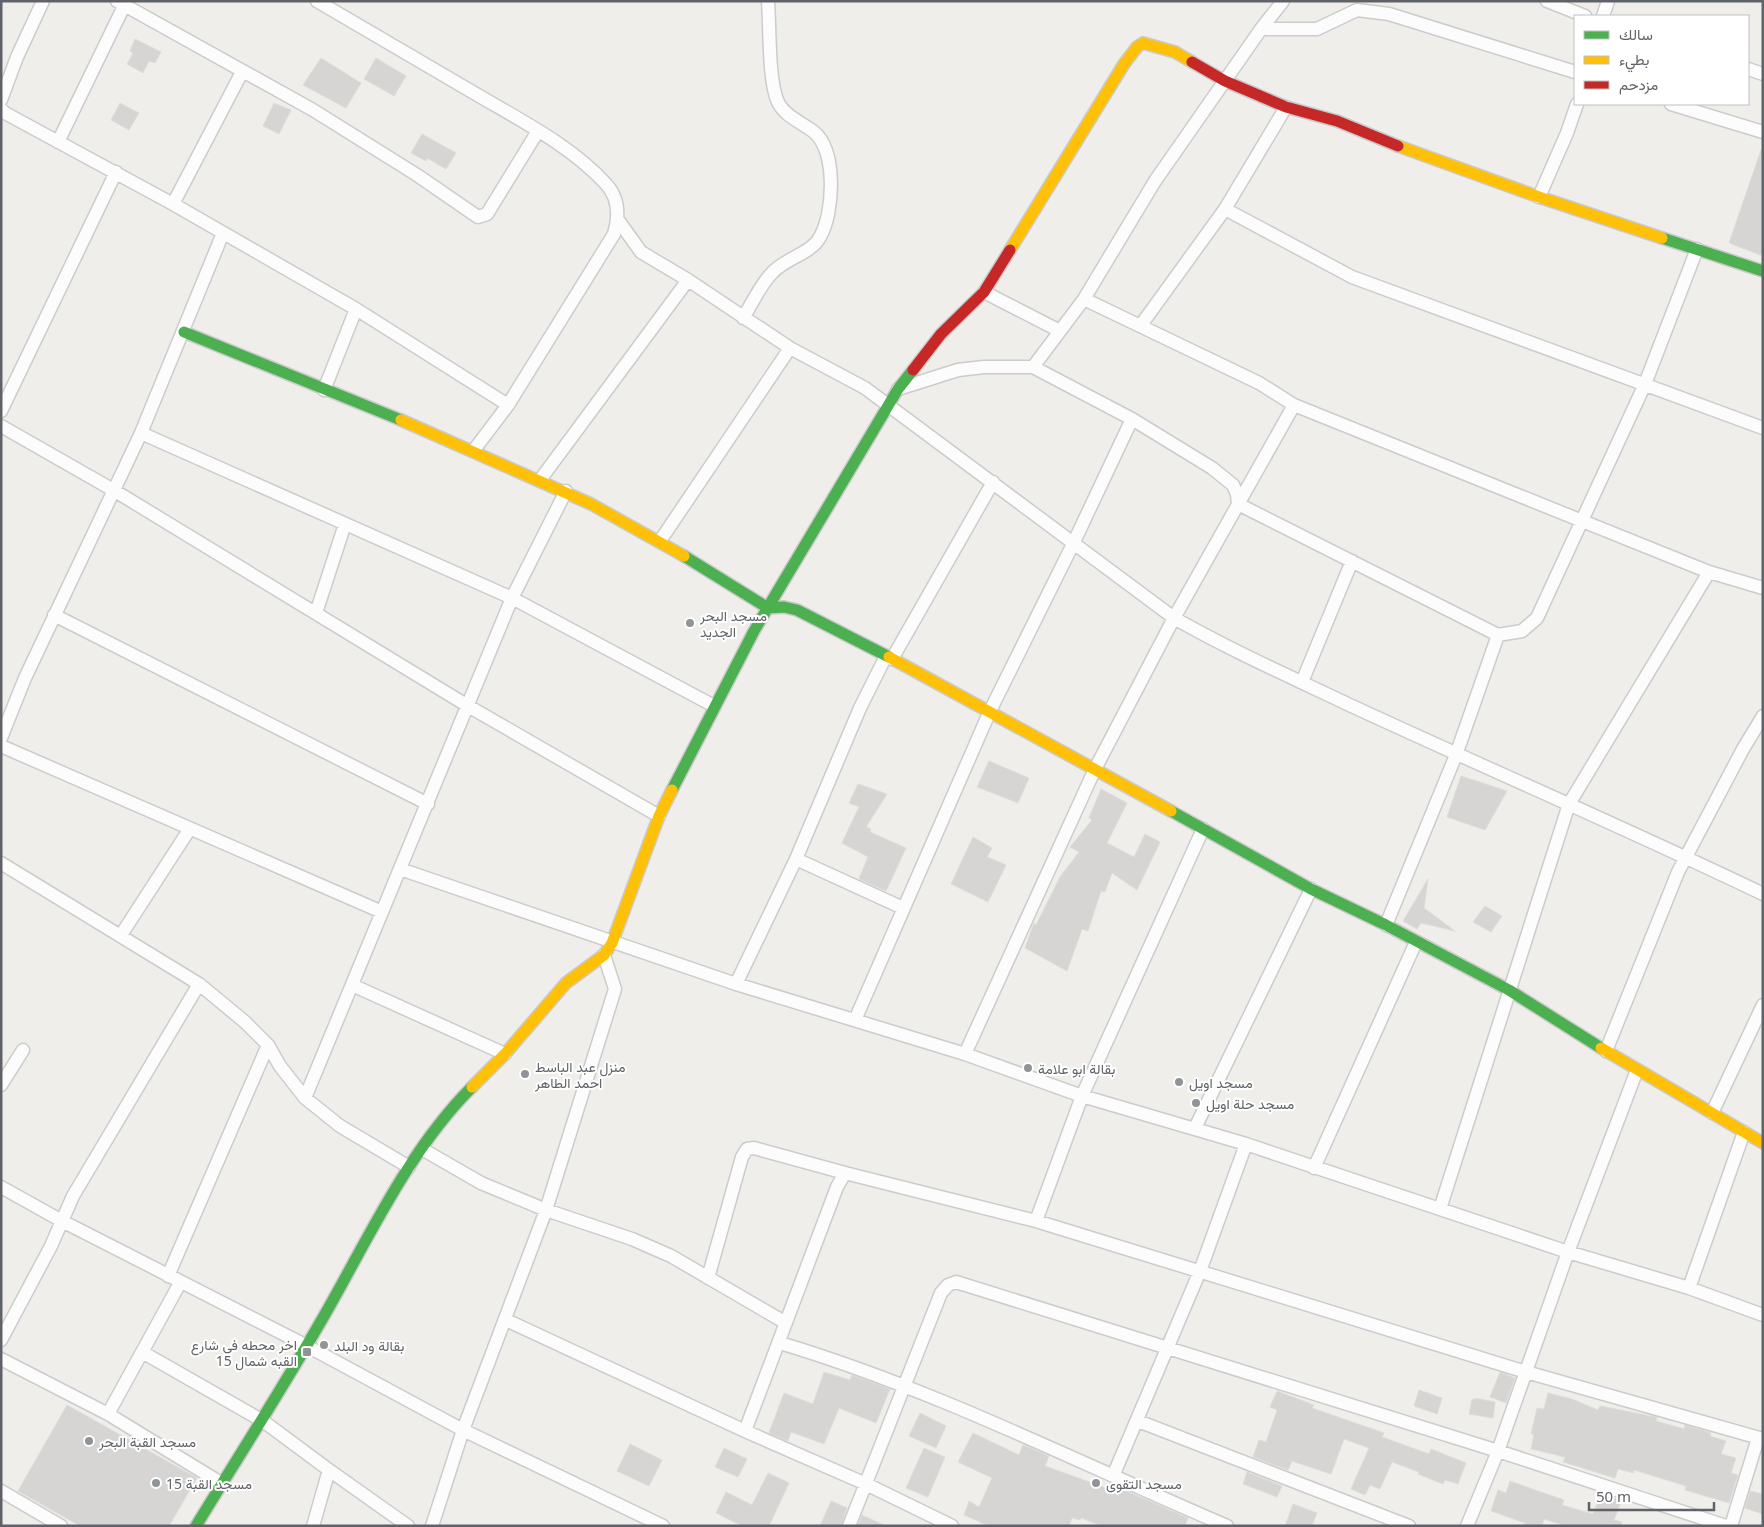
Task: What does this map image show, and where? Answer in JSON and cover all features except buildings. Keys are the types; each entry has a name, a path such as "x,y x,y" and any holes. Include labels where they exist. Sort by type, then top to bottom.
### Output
{"street":[{"path":"1,100 17,57 44,1"},
{"path":"317,1 538,131 581,162 607,185 618,207 618,220 614,234 601,257 508,405 474,450"},
{"path":"743,318 771,273 784,262 814,244 820,237 828,215 830,171 827,151 816,133 793,118 779,104 774,83 768,1"},
{"path":"1033,367 1084,299 1154,181 1261,29 1283,1"},
{"path":"1547,1 1582,15"},
{"path":"1603,15 1608,1"},
{"path":"58,142 120,4 242,72 273,87 352,134 478,217 487,214 538,131"},
{"path":"1261,29 1317,29 1345,14 1357,10 1389,14 1574,72"},
{"path":"196,1526 307,1346 409,1167 449,1110 505,1054 566,983 604,955 612,942 659,816 714,706 768,608 898,389 941,334 984,292 1136,47 1143,43 1175,52 1225,81 1286,107 1337,121 1397,146 1539,197 1763,271"},
{"path":"1749,69 1763,74"},
{"path":"173,204 242,72"},
{"path":"1539,197 1567,133 1577,105"},
{"path":"1674,105 1763,132"},
{"path":"1141,325 1225,209 1286,107"},
{"path":"1,109 5,113 173,204 356,309 508,405"},
{"path":"1,411 116,172"},
{"path":"1225,209 1352,277 1763,428"},
{"path":"618,220 641,252 688,280 790,348 866,388 1174,618 1216,642 1456,755 1687,857 1763,894"},
{"path":"1,738 25,678 141,433 223,233"},
{"path":"1238,504 1498,634 1522,631 1537,618 1645,384 1697,249"},
{"path":"540,480 688,280"},
{"path":"984,292 1060,331"},
{"path":"1084,299 1141,325 1259,384 1294,405 1709,572 1763,588"},
{"path":"324,390 356,309"},
{"path":"184,332 474,450 566,491 660,541 768,608 784,607 797,610 889,657 1096,769 1311,889 1386,925 1509,990 1637,1070 1763,1143"},
{"path":"660,541 790,348"},
{"path":"898,389 958,370 984,367 1033,367 1132,419 1212,468 1233,485 1237,494 1238,504"},
{"path":"965,1054 1096,769 1174,618 1294,405"},
{"path":"855,1020 990,712 1132,419"},
{"path":"1,426 115,491 468,706 659,816"},
{"path":"141,433 512,598 714,706"},
{"path":"736,984 796,859 860,708 994,482"},
{"path":"305,1098 512,598 566,491"},
{"path":"316,613 345,524"},
{"path":"1302,682 1352,561"},
{"path":"1440,1208 1569,804 1709,572"},
{"path":"54,615 428,804"},
{"path":"1386,925 1456,755 1498,634"},
{"path":"1606,1051 1678,872 1743,748 1763,716"},
{"path":"1,746 189,830 382,912"},
{"path":"1036,1221 1082,1096 1203,829"},
{"path":"121,935 189,830"},
{"path":"796,859 903,908"},
{"path":"1,863 199,984 245,1022 268,1045 305,1098 340,1126 409,1167"},
{"path":"400,870 736,984 965,1054 1082,1096 1246,1144 1568,1252 1689,1288 1763,1315"},
{"path":"1195,1128 1311,889"},
{"path":"1314,1168 1416,942"},
{"path":"432,1526 463,1430 546,1210 615,989 604,955"},
{"path":"1,1340 73,1196 199,984"},
{"path":"352,986 505,1054"},
{"path":"1712,1113 1763,1005"},
{"path":"168,1276 268,1045"},
{"path":"1,1085 23,1050"},
{"path":"1467,1526 1498,1451 1568,1252 1637,1070"},
{"path":"1689,1288 1744,1132"},
{"path":"1114,1476 1200,1270 1246,1144"},
{"path":"708,1278 742,1157 747,1149 754,1148 1036,1221 1526,1372 1760,1439 1731,1526"},
{"path":"422,1149 481,1183 546,1210 632,1239 671,1256 786,1322"},
{"path":"746,1431 837,1187 845,1173"},
{"path":"1,1187 180,1283 307,1346 463,1430 662,1526"},
{"path":"849,1526 941,1294 948,1285 956,1282 1498,1451 1726,1526"},
{"path":"108,1414 180,1283"},
{"path":"506,1320 746,1431 866,1484 952,1526"},
{"path":"780,1343 843,1362 905,1386 1227,1526"},
{"path":"142,1352 263,1420 408,1526"},
{"path":"1,1359 108,1414 221,1483"},
{"path":"1138,1421 1409,1526"},
{"path":"313,1526 329,1470"},
{"path":"1,1491 61,1526"},
{"path":"1192,1526 1198,1514"}],"traffic: fast":[{"path":"1662,238 1763,271"},
{"path":"184,332 401,420"},
{"path":"672,790 754,631 898,389 913,370"},
{"path":"684,556 768,608 784,607 797,610 889,657"},
{"path":"1171,811 1311,889 1386,925 1509,990 1601,1048"},
{"path":"196,1526 296,1364 411,1164 429,1137 472,1087"}],"traffic: slow":[{"path":"1010,250 1124,64 1137,47 1143,43 1175,52 1192,62"},
{"path":"1398,146 1539,197 1662,238"},
{"path":"401,420 591,504 684,556"},
{"path":"889,657 1171,811"},
{"path":"472,1087 505,1054 566,983 604,955 612,943 659,816 672,790"},
{"path":"1601,1048 1763,1143"}],"traffic: jam":[{"path":"1192,62 1225,81 1286,107 1337,121 1398,146"},
{"path":"913,370 941,334 984,292 1010,250"}],"place":[{"name":"مسجد البحر الجديد","path":"690,623"},
{"name":"بقالة ابو علامة","path":"1028,1068"},
{"name":"منزل عبد الباسط احمد الطاهر","path":"525,1074"},
{"name":"مسجد اويل","path":"1179,1082"},
{"name":"مسجد حلة اويل","path":"1196,1103"},
{"name":"بقالة ود البلد","path":"324,1345"},
{"name":"اخر محطه في شارع 15 القبه شمال","path":"307,1352"},
{"name":"مسجد القبة البحر","path":"89,1441"},
{"name":"مسجد القبة 15","path":"156,1483"},
{"name":"مسجد التقوى","path":"1096,1483"}]}
